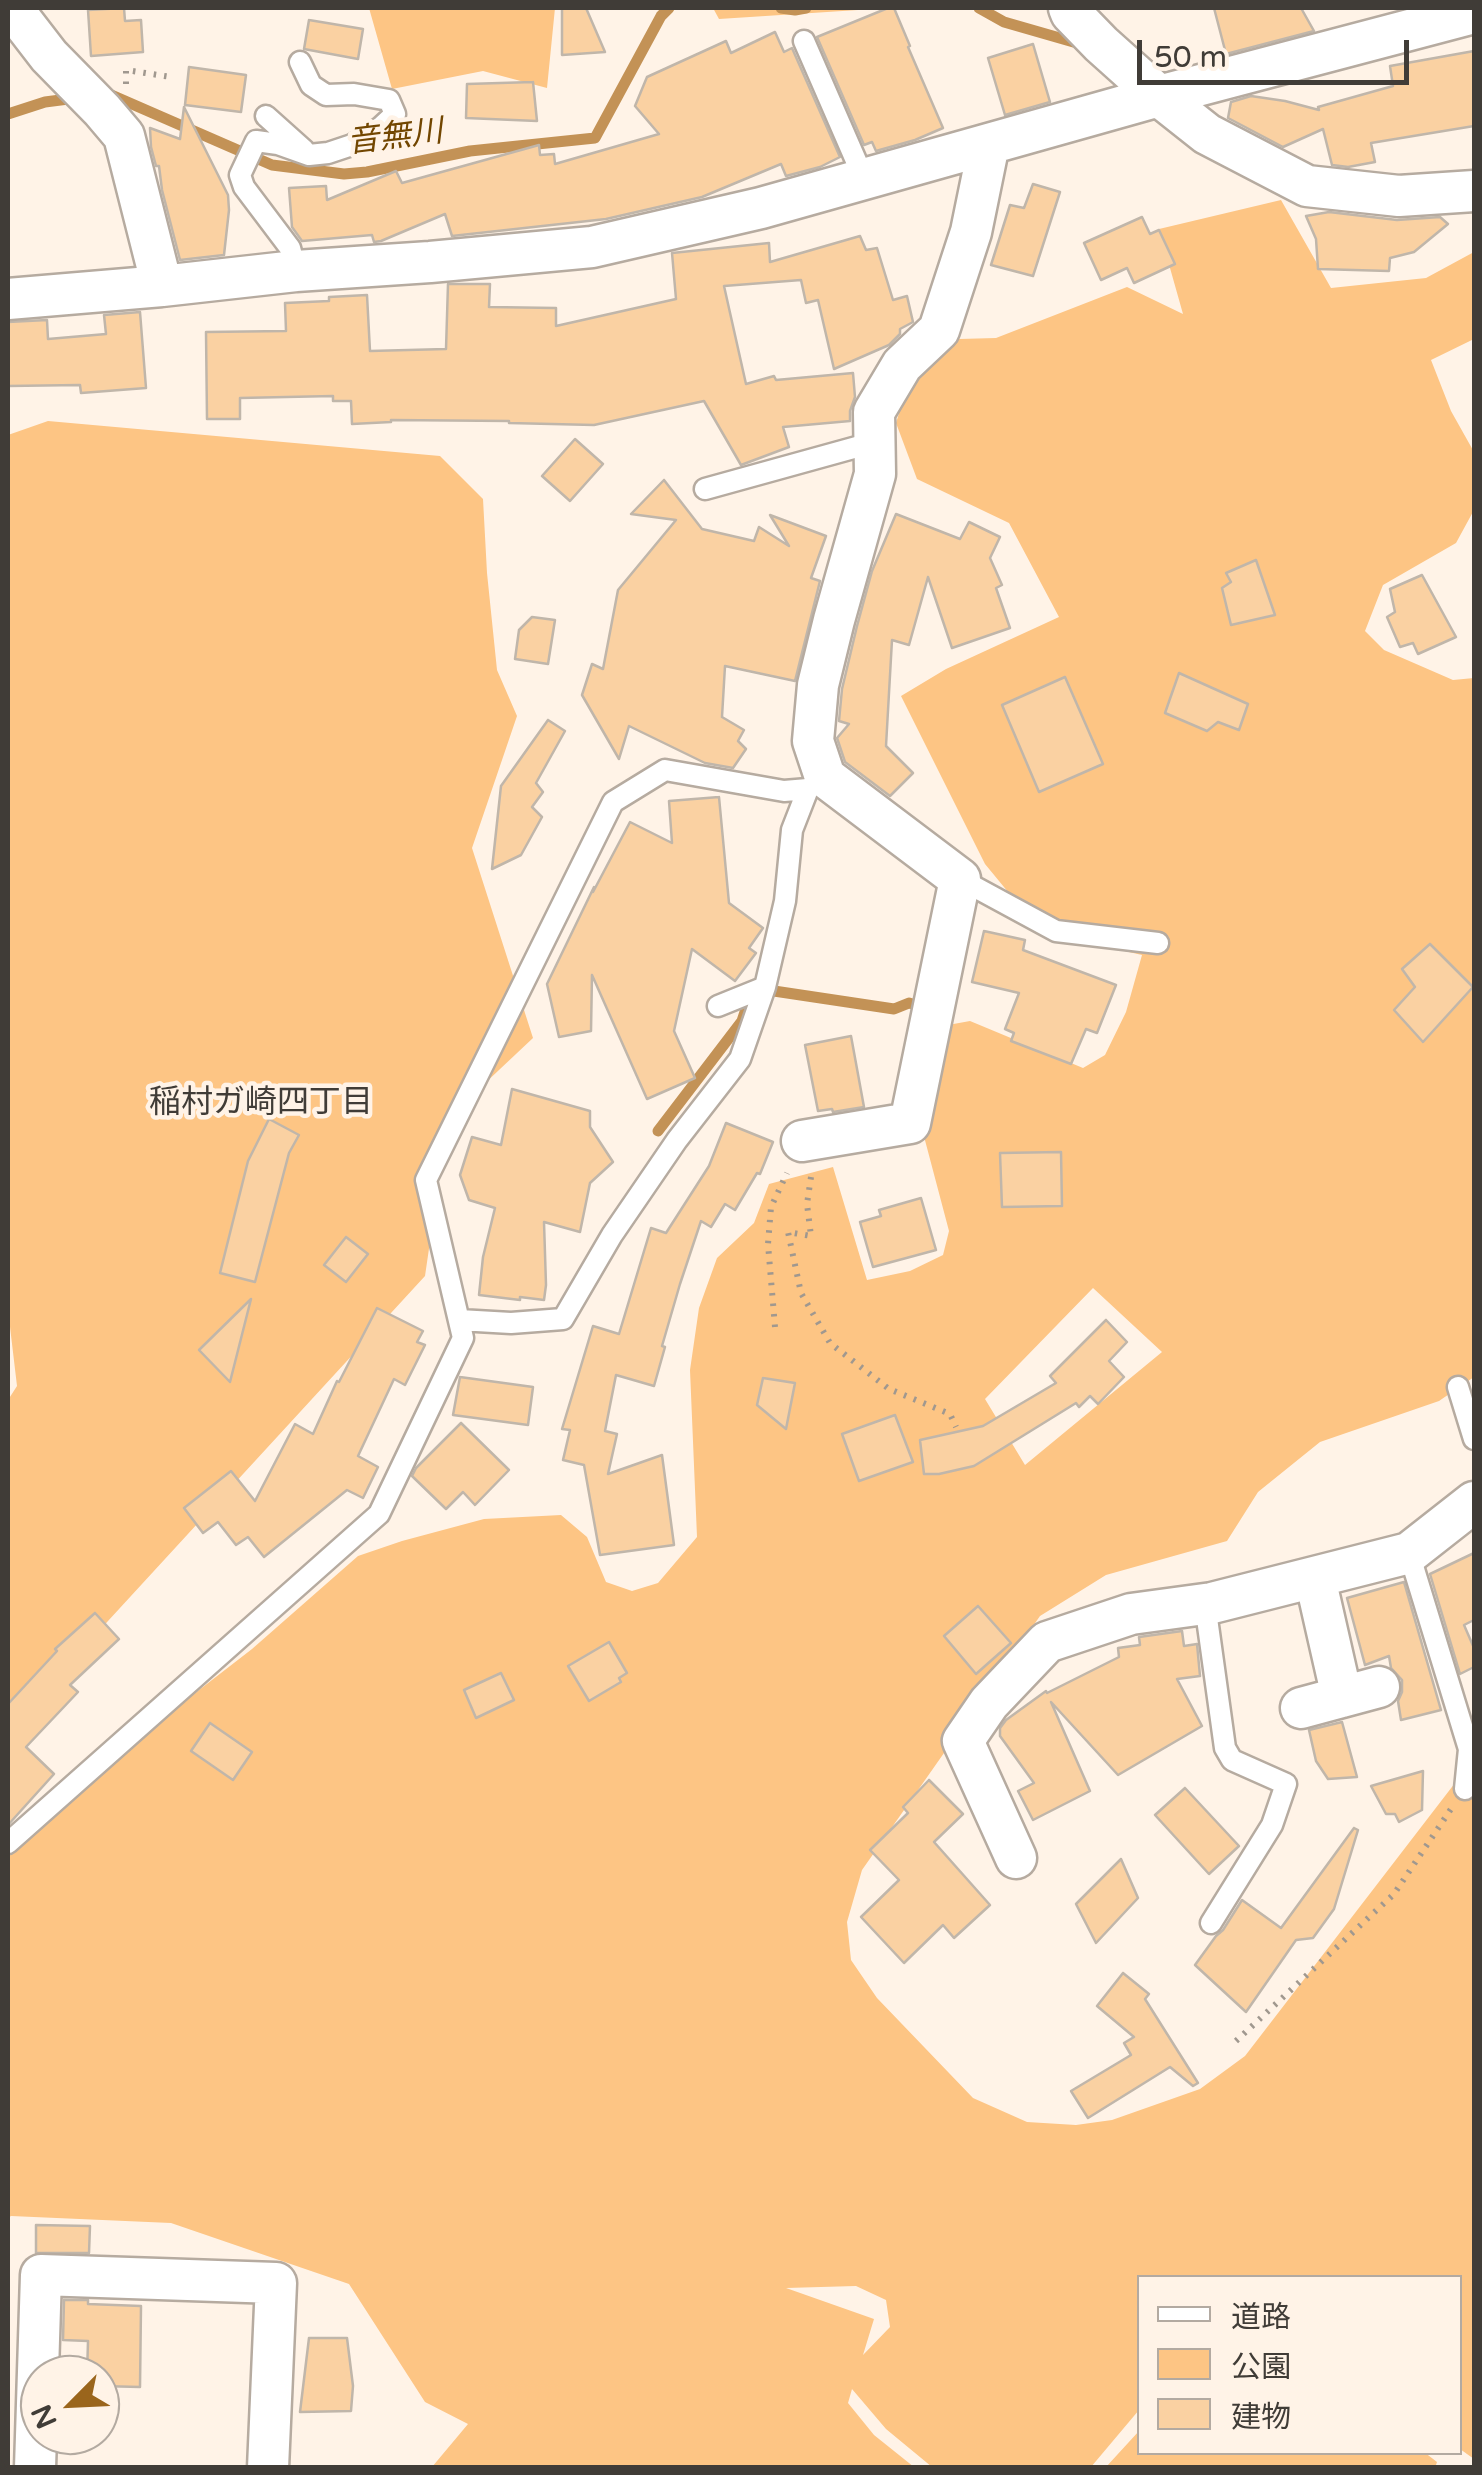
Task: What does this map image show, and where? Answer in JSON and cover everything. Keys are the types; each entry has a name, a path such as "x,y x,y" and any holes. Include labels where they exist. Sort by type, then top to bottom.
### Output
{"street":[{"path":"12,8 49,56 124,136 162,286"},
{"path":"1069,8 1091,34 1206,134 1307,186 1399,196 1474,191"},
{"path":"8,299 592,246 760,208 1159,96 1474,14"},
{"path":"802,1141 910,1123 960,879 816,783 813,741 818,685 876,474 874,412 902,364 939,330 972,232 989,144"},
{"path":"1016,1858 963,1741 988,1703 1048,1642 1131,1614 1205,1604 1410,1553 1474,1502"},
{"path":"1301,1708 1360,1692 1315,1578"},
{"path":"36,2468 41,2275 276,2283 268,2468"}],"lane":[{"path":"804,41 864,180"},
{"path":"296,270 290,248 244,187 240,174 256,141 309,154 328,153 381,128 394,114 389,100 354,94 326,95 311,85 300,62"},
{"path":"266,116 309,154"},
{"path":"705,488 875,442"},
{"path":"8,1844 378,1514 463,1338 426,1180 613,802 664,770 784,791 816,783"},
{"path":"459,1320 510,1323 563,1319 612,1235 666,1156 740,1060 762,995 785,901 792,830 816,783"},
{"path":"960,879 1056,931 1158,943"},
{"path":"718,1006 762,995"},
{"path":"1458,1387 1474,1439"},
{"path":"1410,1553 1469,1749 1465,1788"},
{"path":"1205,1604 1225,1748 1232,1760 1286,1784 1272,1825 1211,1923"}],"path":[{"path":"775,1327 768,1244 772,1206 802,1141"},
{"path":"802,1141 812,1180 807,1204 811,1236 788,1232 801,1293 830,1343 889,1389 950,1414 956,1427"},
{"path":"1236,2041 1394,1894 1465,1788"}],"green space":[{"path":"369,8 555,8 547,88 483,71 392,89"},
{"path":"713,8 862,8 719,19"},
{"path":"1281,200 1331,288 1426,278 1474,252 1474,339 1431,360 1451,411 1474,452 1474,510 1456,543 1383,585 1365,631 1384,650 1453,680 1474,678 1474,1377 1439,1401 1320,1442 1258,1492 1227,1541 1106,1575 1040,1616 862,1870 847,1922 851,1960 877,1998 973,2098 1027,2122 1076,2125 1112,2120 1200,2089 1245,2056 1474,1763 1474,2459 1462,2450 1462,2275 1137,2275 1137,2412 1091,2467 932,2467 886,2429 852,2389 848,2403 874,2435 914,2467 432,2467 468,2424 425,2402 349,2284 171,2223 8,2218 8,1838 252,1649 358,1556 484,1519 561,1515 587,1537 606,1582 632,1591 658,1583 697,1537 690,1370 699,1308 717,1258 754,1223 769,1184 833,1167 867,1280 910,1271 943,1255 949,1231 917,1110 937,1027 970,1021 1083,1068 1105,1055 1126,1012 1142,955 1041,932 985,864 901,696 946,669 1059,617 1009,523 917,479 896,423 911,374 959,339 996,338 1127,287 1183,314 1159,229","holes":["1093,1288 1162,1352 1025,1465 985,1399","856,2286 886,2300 890,2327 863,2355 874,2319 786,2288"]},
{"path":"48,421 440,456 483,499 497,670 517,716 472,848 533,1038 448,1118 425,1276 74,1658 8,1713 8,1400 17,1386 8,1310 8,435"},
{"path":"1137,2433 1137,2455 1428,2455 1437,2462 1435,2468 1106,2467"}],"building":[{"path":"124,8 125,21 141,20 143,52 91,56 88,10"},
{"path":"562,8 586,8 605,52 562,55"},
{"path":"894,8 943,128 876,151 872,142 864,145 817,37"},
{"path":"1214,8 1301,8 1314,31 1226,54"},
{"path":"309,20 363,29 358,59 304,49"},
{"path":"775,32 784,52 792,48 840,157 820,167 786,176 781,164 702,197 606,219 452,236 445,214 374,242 372,235 302,241 292,227 289,188 326,186 327,200 396,171 402,183 539,145 540,155 554,154 555,164 659,134 635,106 647,77 726,41 731,53"},
{"path":"1033,44 1050,102 1005,115 988,58"},
{"path":"1474,51 1474,126 1371,143 1375,162 1348,167 1332,165 1323,129 1283,147 1228,118 1231,102 1251,96 1319,110 1318,107 1393,86 1390,66"},
{"path":"189,67 246,75 241,112 185,105"},
{"path":"533,82 537,121 466,118 467,84"},
{"path":"184,107 228,195 224,255 180,260 159,166 151,147 150,128 180,139"},
{"path":"1033,184 1060,192 1033,276 991,265 1010,205 1024,208"},
{"path":"1329,212 1397,220 1440,217 1448,224 1414,252 1390,258 1389,271 1318,269 1316,239 1306,216"},
{"path":"1142,217 1150,234 1159,230 1175,264 1134,283 1127,268 1101,280 1084,243"},
{"path":"860,236 866,250 877,248 893,300 907,296 913,322 900,329 889,345 834,369 818,300 806,303 801,280 724,286 746,384 774,376 776,380 853,373 855,397 850,421 783,427 789,447 741,465 704,401 594,425 391,420 352,424 351,401 333,401 333,396 240,398 240,419 207,419 206,332 286,331 285,303 367,295 370,351 446,349 448,284 490,284 489,307 556,308 556,326 676,299 672,253 769,243 770,262"},
{"path":"140,312 146,388 81,393 80,385 8,386 8,322 47,320 48,339 106,334 104,315"},
{"path":"575,439 603,464 570,501 542,476"},
{"path":"664,480 702,529 754,541 759,527 789,546 770,515 826,536 811,578 820,581 795,681 725,666 722,717 744,730 738,741 746,749 733,768 705,763 629,726 619,759 582,695 592,664 603,669 618,590 676,520 631,514"},
{"path":"896,514 960,539 969,522 1000,537 990,558 1002,585 996,588 1010,628 952,648 928,577 909,645 892,640 886,746 913,773 890,796 845,762 837,738 849,724 839,721 842,689 857,626 872,571"},
{"path":"1256,560 1275,615 1231,625 1222,588 1231,582 1226,573"},
{"path":"1422,575 1456,637 1418,654 1413,643 1400,647 1387,617 1395,612 1390,589"},
{"path":"532,617 555,620 548,664 515,659 519,630"},
{"path":"1179,673 1248,704 1239,730 1218,722 1207,731 1165,713"},
{"path":"1065,677 1103,764 1039,792 1002,705"},
{"path":"548,720 565,731 536,783 543,792 532,807 542,817 521,855 492,869 501,786"},
{"path":"719,797 729,903 763,928 749,948 756,953 735,981 692,949 674,1031 695,1078 647,1099 592,975 591,1031 559,1037 547,984 630,822 672,843 669,801"},
{"path":"984,931 1025,940 1023,950 1116,985 1097,1033 1086,1029 1071,1064 1011,1041 1014,1033 1005,1029 1019,993 972,982"},
{"path":"1430,944 1473,987 1423,1042 1394,1010 1415,987 1402,969"},
{"path":"851,1036 864,1107 818,1111 805,1045"},
{"path":"512,1089 590,1111 590,1127 613,1162 590,1183 580,1232 544,1222 544,1300 479,1295 495,1208 469,1200 460,1175 472,1137 501,1145"},
{"path":"269,1119 299,1135 289,1153 255,1282 220,1273 248,1161"},
{"path":"726,1123 773,1142 760,1174 757,1173 735,1210 725,1204 711,1227 701,1221 662,1346 665,1347 654,1386 616,1375 605,1431 617,1434 608,1474 662,1455 674,1545 600,1555 584,1465 563,1460 570,1430 562,1429 593,1326 619,1334 651,1228 666,1233 709,1166"},
{"path":"1061,1152 1062,1206 1002,1207 1000,1153"},
{"path":"921,1198 936,1250 873,1267 860,1222 881,1216 879,1210"},
{"path":"346,1237 368,1254 346,1282 324,1265"},
{"path":"251,1299 230,1382 199,1350"},
{"path":"377,1308 423,1331 417,1342 425,1345 405,1385 394,1379 358,1456 378,1467 363,1498 347,1490 264,1557 248,1537 236,1545 218,1522 203,1533 184,1508 231,1471 255,1501 295,1424 313,1434"},
{"path":"1106,1320 1127,1342 1109,1361 1124,1377 1098,1404 1090,1396 1079,1407 1076,1403 974,1466 924,1474 920,1440 983,1426 1056,1383 1050,1376"},
{"path":"460,1377 533,1387 528,1425 453,1415"},
{"path":"763,1378 795,1383 786,1429 757,1405"},
{"path":"895,1415 913,1462 859,1481 842,1434"},
{"path":"461,1423 509,1470 475,1505 463,1492 446,1509 412,1476"},
{"path":"1474,1553 1474,1620 1464,1625 1474,1648 1474,1667 1460,1674 1430,1574"},
{"path":"1404,1582 1441,1710 1401,1720 1398,1701 1402,1680 1391,1668 1389,1656 1365,1665 1347,1598"},
{"path":"978,1606 1011,1643 976,1674 944,1636"},
{"path":"95,1613 119,1639 70,1685 78,1692 26,1747 54,1774 8,1825 8,1704 55,1649"},
{"path":"1182,1631 1184,1646 1197,1644 1200,1676 1177,1679 1202,1726 1118,1775 1051,1702 1090,1791 1033,1820 1018,1791 1034,1783 1000,1736 1006,1720 1046,1691 1119,1657 1118,1648 1140,1645 1139,1637"},
{"path":"609,1642 627,1673 619,1678 621,1682 589,1701 568,1666"},
{"path":"501,1673 514,1700 476,1718 464,1690"},
{"path":"1342,1722 1357,1777 1328,1779 1316,1761 1309,1730"},
{"path":"210,1723 252,1752 233,1780 191,1751"},
{"path":"1423,1771 1422,1810 1399,1822 1395,1814 1386,1814 1371,1786"},
{"path":"929,1780 963,1814 934,1842 990,1905 954,1938 943,1925 904,1963 861,1917 899,1880 870,1850 908,1813 903,1807"},
{"path":"1185,1788 1239,1846 1209,1874 1155,1815"},
{"path":"1354,1828 1358,1830 1334,1909 1313,1938 1296,1940 1246,2012 1195,1965 1242,1900 1281,1928"},
{"path":"1121,1859 1138,1898 1096,1943 1076,1904"},
{"path":"1123,1973 1149,1994 1145,1999 1198,2083 1193,2086 1170,2067 1088,2118 1071,2091 1131,2055 1124,2043 1134,2037 1097,2006"},
{"path":"36,2225 90,2226 89,2253 36,2253"},
{"path":"64,2300 141,2306 140,2387 120,2386 120,2355 88,2355 88,2341 63,2340"},
{"path":"309,2338 347,2338 353,2386 351,2411 300,2412"}],"waterway":[{"name":"音無川","path":"104,94 272,165 344,174 470,151 595,138 669,8"},
{"name":"音無川","path":"781,8 806,8"},
{"name":"音無川","path":"979,8 1004,22 1081,47"},
{"name":"音無川","path":"8,114 45,102 76,98"},
{"path":"658,1131 742,1021 748,1003 774,991 894,1009 909,1003 923,1007"}],"district":[{"name":"稲村ガ崎四丁目","path":"261,1104"}]}
